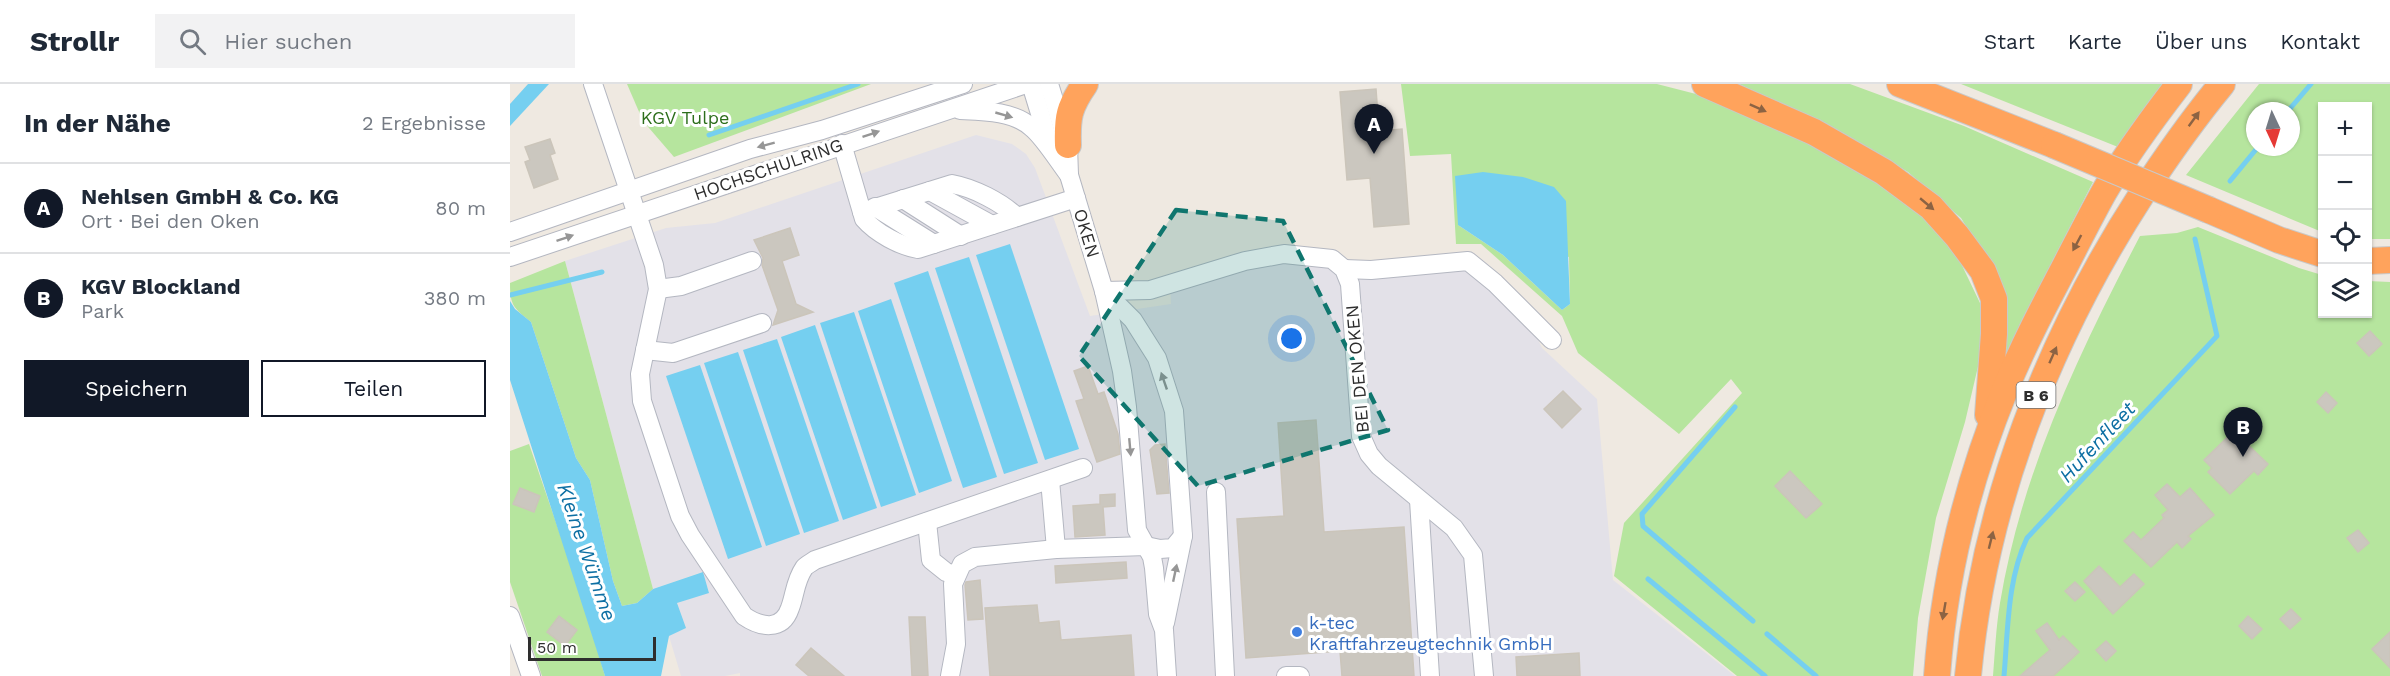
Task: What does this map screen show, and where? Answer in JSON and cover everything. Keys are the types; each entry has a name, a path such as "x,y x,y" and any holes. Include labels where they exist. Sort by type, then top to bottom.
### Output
{"highway":[{"path":"1060,149 1067,118 1074,100 1085,84"},
{"path":"1705,84 1814,132 1884,172 1931,207 1957,236 1983,271 1994,299 1994,334 1986,445"},
{"path":"1900,84 2054,145 2279,240 2318,253"},
{"name":"B 6","path":"1937,676 1940,637 1967,503 2004,392 2031,330 2104,191 2152,119 2179,84"},
{"name":"B 6","path":"1968,676 1984,564 2001,499 2028,414 2051,360 2111,242 2167,156 2199,111 2222,84"},
{"path":"2372,261 2390,260"}],"street":[{"path":"593,84 654,265 658,289 639,374 642,402 680,516 744,616 757,625 771,626 781,621 790,610 795,585 805,566 815,560 1083,468"},
{"name":"HOCHSCHULRING","path":"510,232 750,149 822,130 963,84"},
{"name":"HOCHSCHULRING","path":"510,256 946,109 1028,84"},
{"name":"OKEN","path":"1028,84 1060,149 1104,291 1127,407 1137,530 1154,568 1158,614 1164,630"},
{"name":"OKEN","path":"1049,84 1060,149"},
{"path":"946,109 992,112 1013,118 1031,126 1060,149"},
{"path":"842,144 868,209 864,219 872,228 911,248 918,249 961,236 1076,198"},
{"path":"868,209 952,184 964,186 1009,209 1017,218"},
{"path":"930,191 992,225"},
{"path":"903,199 961,236"},
{"path":"1104,291 1150,290 1245,261 1284,254 1332,259 1344,269 1371,270 1468,261 1495,283 1552,340"},
{"path":"658,289 681,286 752,261"},
{"name":"BEI DEN OKEN","path":"1344,269 1350,284 1361,436 1379,466 1454,528 1473,555 1484,676"},
{"path":"1104,291 1134,320 1157,358 1174,411 1183,537 1164,630 1167,676"},
{"path":"645,350 673,353 762,323"},
{"path":"1050,480 1056,549"},
{"path":"1216,492 1225,676"},
{"path":"1419,500 1430,676"},
{"path":"927,522 931,560 946,572 955,575"},
{"path":"950,676 956,644 953,584 955,575 962,564 975,557 1056,549 1146,546 1160,549 1173,548 1183,537"},
{"path":"510,616 531,676"},
{"path":"1286,676 1300,676"}],"highlighted area":[{"path":"1176,210 1283,221 1388,430 1198,486 1079,356"}],"shaded area":[{"path":"976,135 1012,144 1026,154 1035,168 1090,316 1171,304 1170,282 1254,255 1346,268 1465,266 1530,323 1542,348 1597,399 1613,580 1735,676 740,676 740,673 725,676 681,676 669,636 678,630 677,603 709,592 702,572 653,589 565,261 666,228 715,223"}],"green space":[{"name":"KGV Tulpe","path":"627,84 871,84 674,157 643,121"},
{"path":"1401,84 1657,84 1696,94 1769,123 1849,164 1912,205 1957,255 1980,303 1980,358 1965,422 1936,518 1918,618 1913,676 1737,676 1614,576 1624,523 1742,393 1731,379 1679,434 1578,353 1562,316 1481,244 1456,244 1451,154 1410,156","holes":["1458,225 1569,257 1570,304 1562,310 1503,255"]},
{"path":"1739,84 1850,84 1964,126 2093,182 2020,324 1996,383 1992,268 1961,218 1908,172 1852,139"},
{"path":"1961,84 2165,84 2118,147"},
{"path":"2259,84 2390,84 2390,239 2372,239 2372,102 2318,102 2318,230 2186,175"},
{"path":"2198,227 2318,274 2318,318 2372,318 2372,281 2390,282 2390,676 1993,676 1999,612 2010,554 2023,506 2055,414 2095,324 2140,236 2177,233"},
{"path":"565,261 653,589 637,603 622,606 613,581 590,480 576,458 531,322 517,310 511,297 510,283"},
{"path":"529,444 581,595 605,676 542,676 510,582 510,451"}],"water":[{"path":"528,84 549,84 510,126 510,104"},
{"path":"1483,172 1523,177 1554,187 1566,201 1570,304 1562,310 1503,255 1458,225 1455,176"},
{"path":"1010,244 1079,449 1045,460 976,255"},
{"path":"969,257 1038,463 1004,474 935,268"},
{"path":"928,271 997,477 963,488 894,283"},
{"path":"891,299 952,481 919,493 858,311"},
{"name":"Kleine Wümme","path":"510,301 515,309 531,322 576,458 590,480 613,581 622,606 637,603 653,589 703,572 709,593 677,603 686,628 669,636 661,676 605,676 510,380"},
{"path":"854,312 916,495 881,507 820,323"},
{"path":"815,325 877,508 843,520 781,337"},
{"path":"777,339 839,521 804,533 743,350"},
{"path":"738,352 800,534 766,546 704,363"},
{"path":"700,365 762,547 728,559 666,376"}],"building":[{"path":"1376,89 1379,131 1402,129 1409,224 1374,227 1370,178 1347,180 1340,92"},
{"path":"550,139 555,153 550,155 558,179 534,188 525,162 530,160 525,147"},
{"path":"790,228 799,255 782,261 796,304 813,312 773,325 778,310 762,265 763,258 754,240"},
{"path":"2370,331 2382,344 2369,356 2357,343"},
{"path":"1088,366 1098,394 1104,392 1118,434 1120,454 1097,462 1076,401 1084,399 1074,371"},
{"path":"1563,391 1581,409 1562,428 1544,409"},
{"path":"2326,392 2337,403 2328,413 2317,402"},
{"path":"1316,420 1324,532 1404,527 1414,676 1342,676 1340,651 1246,658 1237,519 1284,516 1278,423"},
{"path":"2240,425 2251,436 2245,442 2268,464 2258,475 2254,471 2230,494 2208,472 2212,468 2204,460"},
{"path":"1165,444 1169,493 1157,494 1150,450 1155,445"},
{"path":"1790,471 1822,504 1806,518 1775,486"},
{"path":"2167,484 2180,497 2190,488 2214,515 2188,536 2191,539 2182,548 2177,542 2151,567 2124,541 2133,532 2141,540 2164,518 2162,515 2168,510 2155,495"},
{"path":"520,488 540,496 534,512 513,504"},
{"path":"1115,494 1115,506 1103,507 1105,535 1075,537 1073,506 1100,504 1100,495"},
{"path":"2358,530 2369,543 2358,552 2347,538"},
{"path":"1126,562 1127,578 1056,583 1055,566"},
{"path":"2099,566 2120,587 2134,574 2144,584 2113,614 2084,581"},
{"path":"980,580 983,619 968,620 965,585 966,582"},
{"path":"2075,582 2085,592 2075,601 2065,591"},
{"path":"1037,605 1039,623 1059,621 1061,640 1131,635 1134,676 990,676 985,608"},
{"path":"2291,609 2301,619 2290,629 2280,619"},
{"path":"559,616 577,630 565,646 547,632"},
{"path":"2248,616 2262,629 2252,639 2239,626"},
{"path":"909,617 925,617 928,676 912,676"},
{"path":"2047,623 2059,640 2063,636 2079,652 2053,676 2020,676 2050,650 2036,631"},
{"path":"2390,632 2390,668 2372,649"},
{"path":"2106,641 2116,651 2106,661 2096,650"},
{"path":"811,648 844,676 809,676 796,665"},
{"path":"1579,653 1580,676 1517,676 1516,657"}],"waterway":[{"path":"709,135 858,84"},
{"name":"Hufenfleet","path":"2296,102 2311,84"},
{"name":"Hufenfleet","path":"2230,181 2251,156"},
{"name":"Hufenfleet","path":"2004,676 2012,588 2020,554 2027,538 2217,336 2195,239"},
{"path":"510,295 602,272"},
{"path":"1735,407 1642,514 1643,526 1753,621"},
{"path":"1648,579 1765,676"},
{"path":"1767,634 1816,676"}],"place":[{"name":"Nehlsen GmbH & Co. KG","path":"1374,154"},
{"name":"KGV Blockland","path":"2243,457"},
{"name":"k-tec Kraftfahrzeugtechnik GmbH","path":"1297,632"}]}
